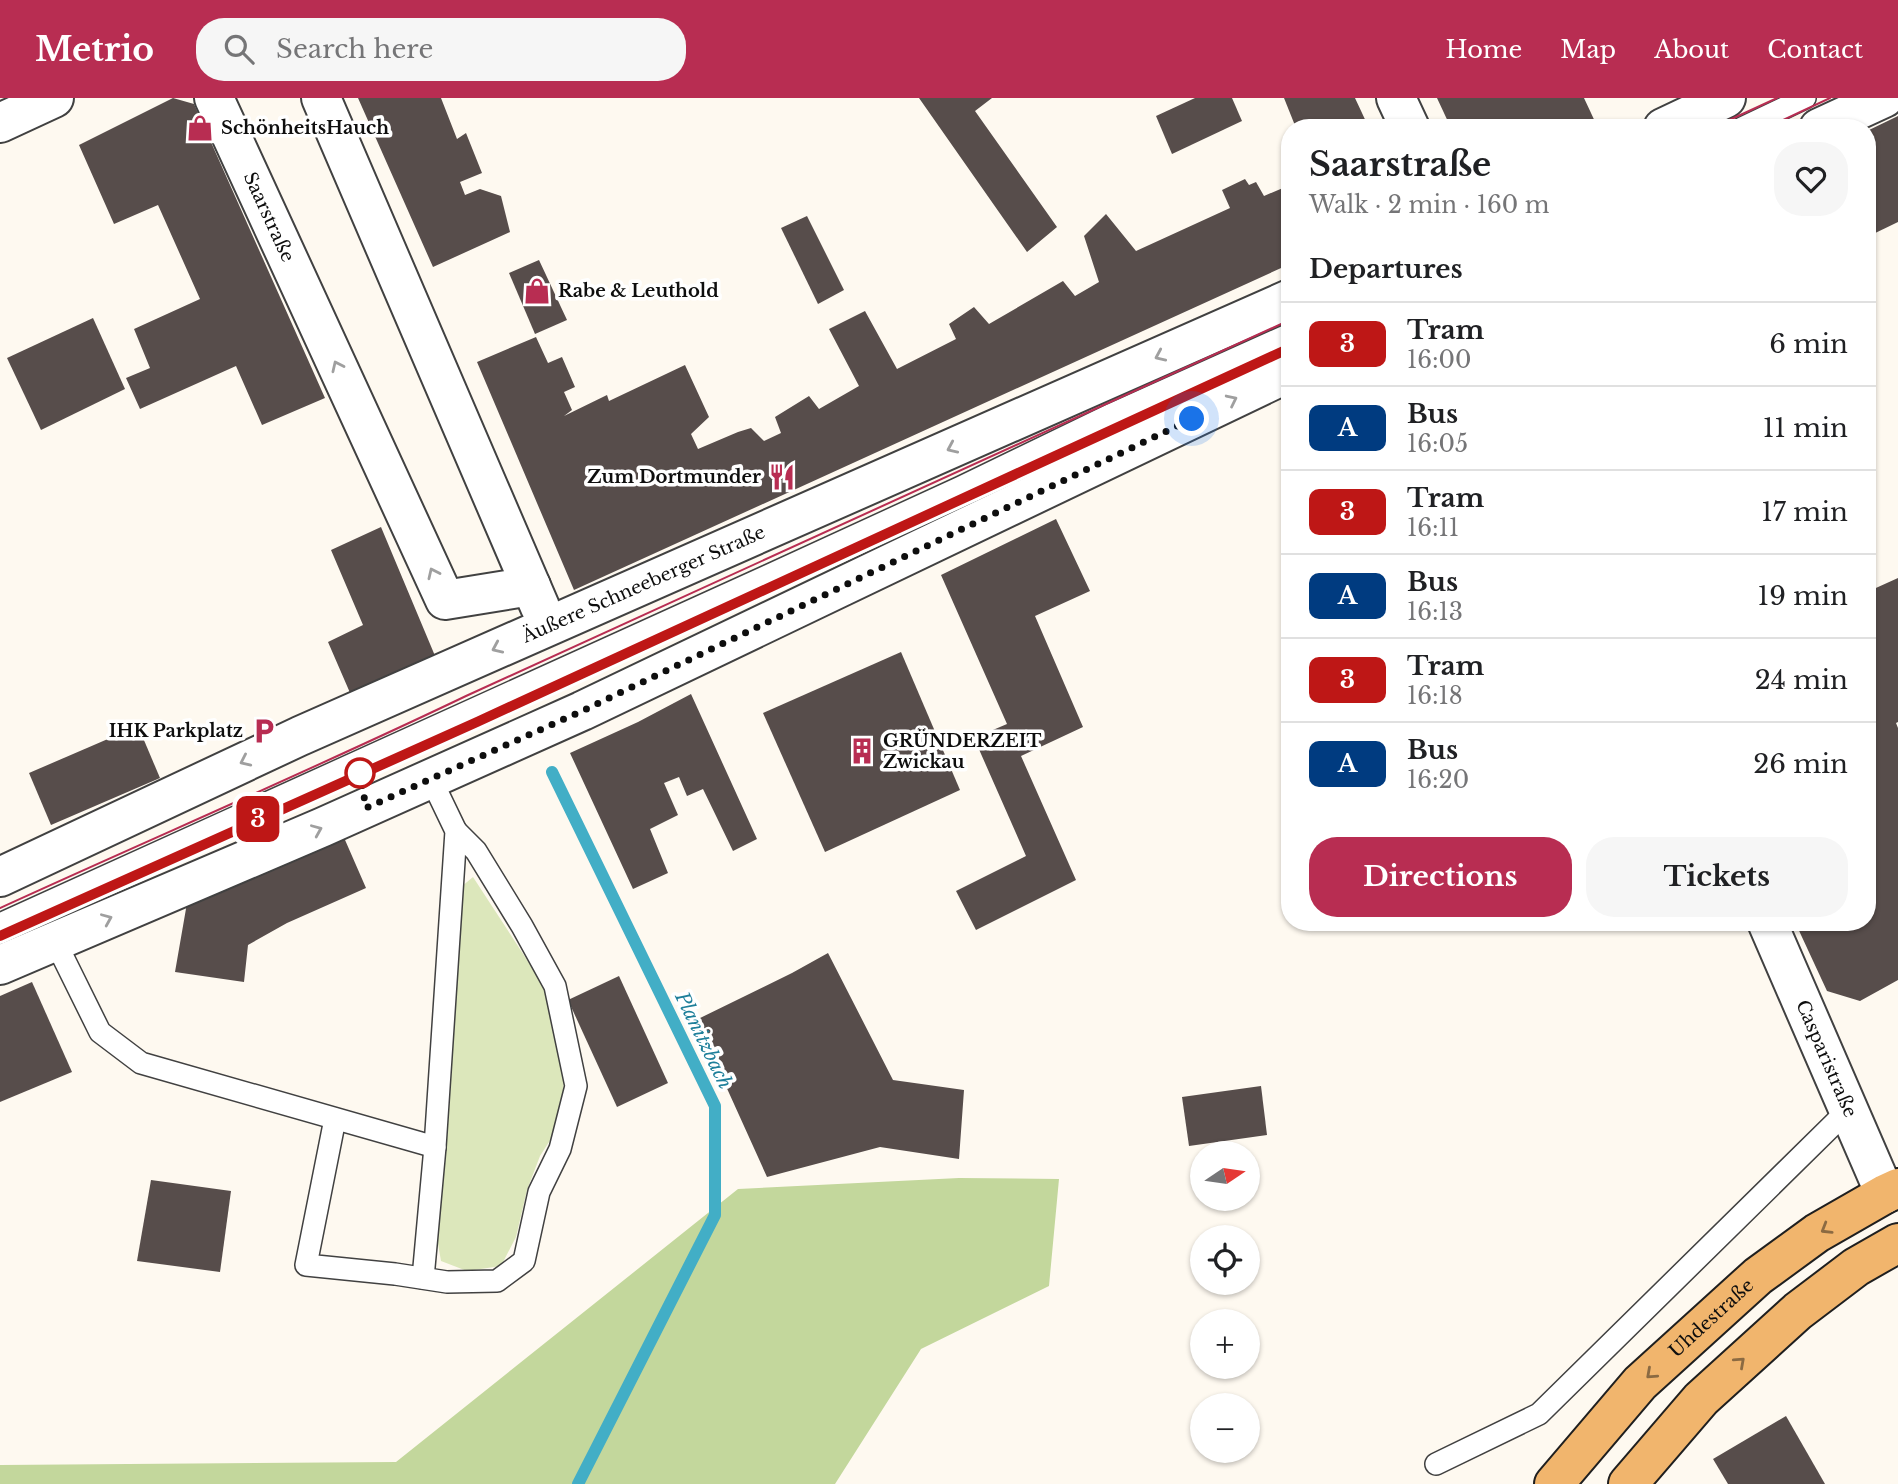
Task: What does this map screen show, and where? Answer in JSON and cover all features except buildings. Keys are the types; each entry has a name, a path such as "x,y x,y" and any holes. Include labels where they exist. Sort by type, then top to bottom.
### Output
{"main road":[{"name":"Uhdestraße","path":"1554,1484 1640,1383 1758,1276 1817,1233 1891,1191"},
{"path":"1628,1484 1701,1398 1798,1311 1856,1267 1898,1243"}],"street":[{"name":"Saarstraße","path":"214,98 445,600 531,586"},
{"path":"321,98 548,625"},
{"path":"1396,98 1406,119"},
{"path":"1681,119 1726,98"},
{"path":"1838,119 1884,98"},
{"path":"0,122 46,99"},
{"name":"Äußere Schneeberger Straße","path":"0,877 279,745 1281,303"},
{"path":"0,965 582,711 1281,376"},
{"name":"Casparistraße","path":"1771,931 1848,1110 1891,1191"}],"lane":[{"path":"1761,119 1805,98"},
{"path":"0,924 961,487 1112,414 1281,338"},
{"path":"335,1119 306,1265 447,1282 497,1281 524,1261 539,1192 560,1149 576,1086 555,986 476,851 456,831 431,779"},
{"path":"423,1278 435,1147 456,831"},
{"path":"55,941 100,1032 141,1063 435,1147"},
{"path":"1436,1464 1539,1414 1848,1110"}],"green space":[{"path":"473,877 544,986 565,1075 558,1128 540,1156 527,1190 516,1237 501,1266 467,1271 441,1261 437,1238 461,887"},
{"path":"959,1178 1059,1179 1049,1286 921,1349 835,1484 0,1484 0,1465 396,1462 738,1189"}],"waterway":[{"name":"Planitzbach","path":"552,772 715,1106 715,1215 578,1484"}],"tram line":[{"path":"1732,119 1777,98"},
{"path":"1785,119 1830,98"},
{"path":"0,908 1281,324"},
{"path":"0,936 477,722 1281,352"},
{"name":"3","path":"0,936 477,722 1281,352"}],"place":[{"name":"SchönheitsHauch","path":"200,128"},
{"name":"Rabe & Leuthold","path":"537,291"},
{"name":"Zum Dortmunder","path":"782,477"},
{"name":"IHK Parkplatz","path":"264,731"},
{"name":"GRÜNDERZEIT Zwickau","path":"862,751"}],"route":[{"path":"360,773 366,808 582,711 1192,419"}]}
